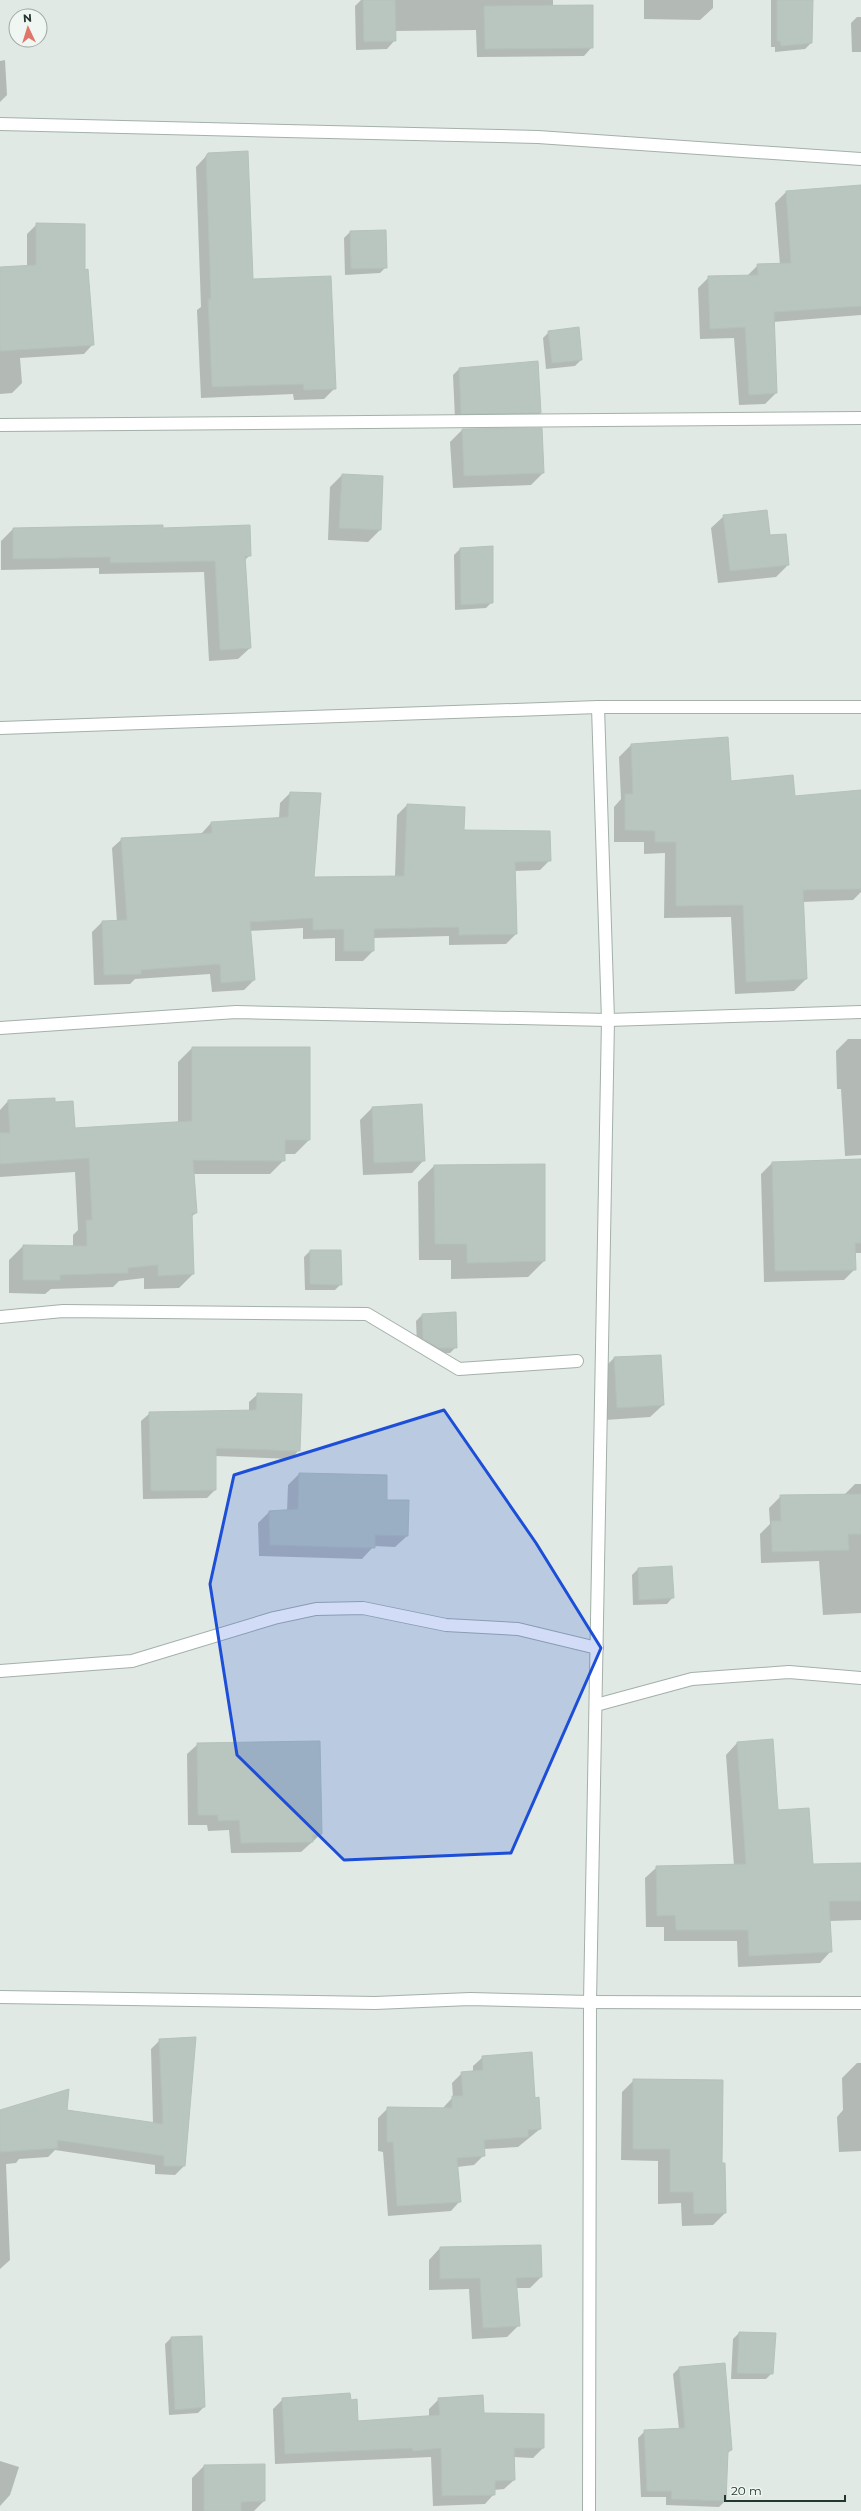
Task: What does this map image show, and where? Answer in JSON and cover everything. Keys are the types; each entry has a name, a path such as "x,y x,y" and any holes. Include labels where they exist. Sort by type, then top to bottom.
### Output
{"street":[{"path":"0,124 538,137 861,159"},
{"path":"0,425 861,418"},
{"path":"589,2511 590,2002 608,1020 598,707"},
{"path":"0,728 598,707 861,707"},
{"path":"0,1028 236,1012 608,1020 861,1012"},
{"path":"0,1317 63,1311 367,1314 459,1369 577,1361"},
{"path":"0,1671 132,1661 274,1618 316,1609 363,1608 446,1625 518,1629 597,1648"},
{"path":"596,1705 692,1679 789,1672 861,1678"},
{"path":"0,1997 375,2003 470,1999 590,2002 861,2003"}],"highlighted area":[{"path":"444,1410 536,1543 601,1648 511,1853 344,1860 237,1755 210,1584 234,1475"}],"building":[{"path":"363,0 395,0 396,41 364,42"},
{"path":"777,0 813,0 812,43 781,46 780,41 777,41"},
{"path":"593,5 593,48 485,49 484,6"},
{"path":"248,151 253,279 331,276 336,389 304,390 303,384 212,387 208,299 211,299 206,156 208,153"},
{"path":"861,185 861,306 774,312 777,393 749,395 745,327 710,329 708,276 758,275 757,264 791,263 786,191"},
{"path":"36,223 85,224 85,270 88,269 94,345 0,351 0,267 36,265"},
{"path":"386,230 387,268 351,269 350,231"},
{"path":"579,327 582,360 552,363 548,331"},
{"path":"538,361 541,413 461,414 459,368"},
{"path":"542,428 544,473 464,476 462,429"},
{"path":"342,474 383,476 381,530 339,528"},
{"path":"767,510 770,535 786,534 789,565 730,571 723,515"},
{"path":"163,525 163,528 250,525 251,556 245,556 251,648 220,650 215,561 110,563 110,557 13,559 13,528"},
{"path":"493,546 493,603 461,605 460,548"},
{"path":"728,737 731,781 793,775 795,796 861,790 861,889 803,890 807,979 746,982 743,905 676,906 676,842 655,842 655,831 625,830 625,794 633,794 631,744"},
{"path":"290,792 321,793 314,877 404,876 407,804 465,807 464,830 550,831 551,861 515,862 517,934 459,935 459,927 374,929 374,951 344,951 344,929 313,930 313,918 250,922 255,980 221,983 220,964 141,970 141,974 104,975 102,921 127,920 121,838 212,833 211,822 288,817"},
{"path":"192,1047 310,1047 310,1140 285,1140 285,1161 193,1160 197,1213 192,1213 194,1274 158,1276 158,1265 128,1268 128,1273 60,1275 60,1280 23,1280 23,1245 87,1246 86,1220 92,1220 89,1158 0,1164 0,1133 10,1133 8,1100 55,1098 55,1102 73,1101 75,1128 192,1121"},
{"path":"422,1104 425,1161 374,1163 372,1107"},
{"path":"861,1159 861,1243 855,1243 856,1270 775,1271 772,1162"},
{"path":"545,1164 545,1261 467,1263 467,1244 435,1244 434,1165"},
{"path":"310,1250 341,1250 342,1285 310,1284"},
{"path":"456,1312 457,1348 439,1348 423,1339 422,1314"},
{"path":"661,1355 664,1405 617,1408 614,1357"},
{"path":"257,1393 302,1394 300,1451 216,1448 216,1490 151,1491 149,1412 256,1410"},
{"path":"299,1473 387,1475 387,1500 409,1500 408,1536 375,1535 375,1548 270,1545 269,1511 298,1509"},
{"path":"861,1494 861,1534 848,1534 849,1550 772,1552 771,1521 781,1521 780,1495"},
{"path":"672,1566 674,1598 639,1600 638,1568"},
{"path":"773,1739 778,1810 809,1808 813,1864 861,1863 861,1901 829,1901 832,1952 749,1956 748,1930 676,1930 675,1915 657,1916 656,1866 746,1864 737,1742"},
{"path":"320,1741 322,1834 312,1835 313,1842 241,1843 239,1820 218,1821 218,1815 198,1815 197,1743"},
{"path":"196,2037 185,2166 164,2166 164,2156 57,2140 58,2148 0,2152 0,2110 69,2089 67,2110 163,2124 159,2039"},
{"path":"532,2052 535,2098 539,2097 541,2129 528,2130 528,2137 484,2140 485,2156 457,2158 461,2202 397,2206 393,2142 387,2142 387,2107 452,2108 452,2096 463,2096 461,2072 483,2070 482,2056"},
{"path":"633,2079 723,2080 722,2163 725,2163 726,2213 694,2214 693,2192 670,2192 670,2149 633,2149"},
{"path":"541,2245 542,2277 516,2278 520,2326 483,2328 480,2278 440,2279 440,2247"},
{"path":"739,2332 776,2333 773,2374 737,2373"},
{"path":"202,2336 205,2407 175,2410 171,2337"},
{"path":"725,2363 732,2450 728,2451 726,2501 671,2499 672,2491 647,2491 644,2430 685,2428 679,2367"},
{"path":"350,2393 351,2400 357,2399 358,2421 440,2415 438,2398 483,2395 484,2413 544,2414 544,2448 514,2448 515,2480 495,2481 495,2495 442,2496 441,2448 413,2451 412,2448 285,2454 282,2398"},
{"path":"265,2464 265,2501 241,2502 241,2511 204,2511 204,2465"}]}
